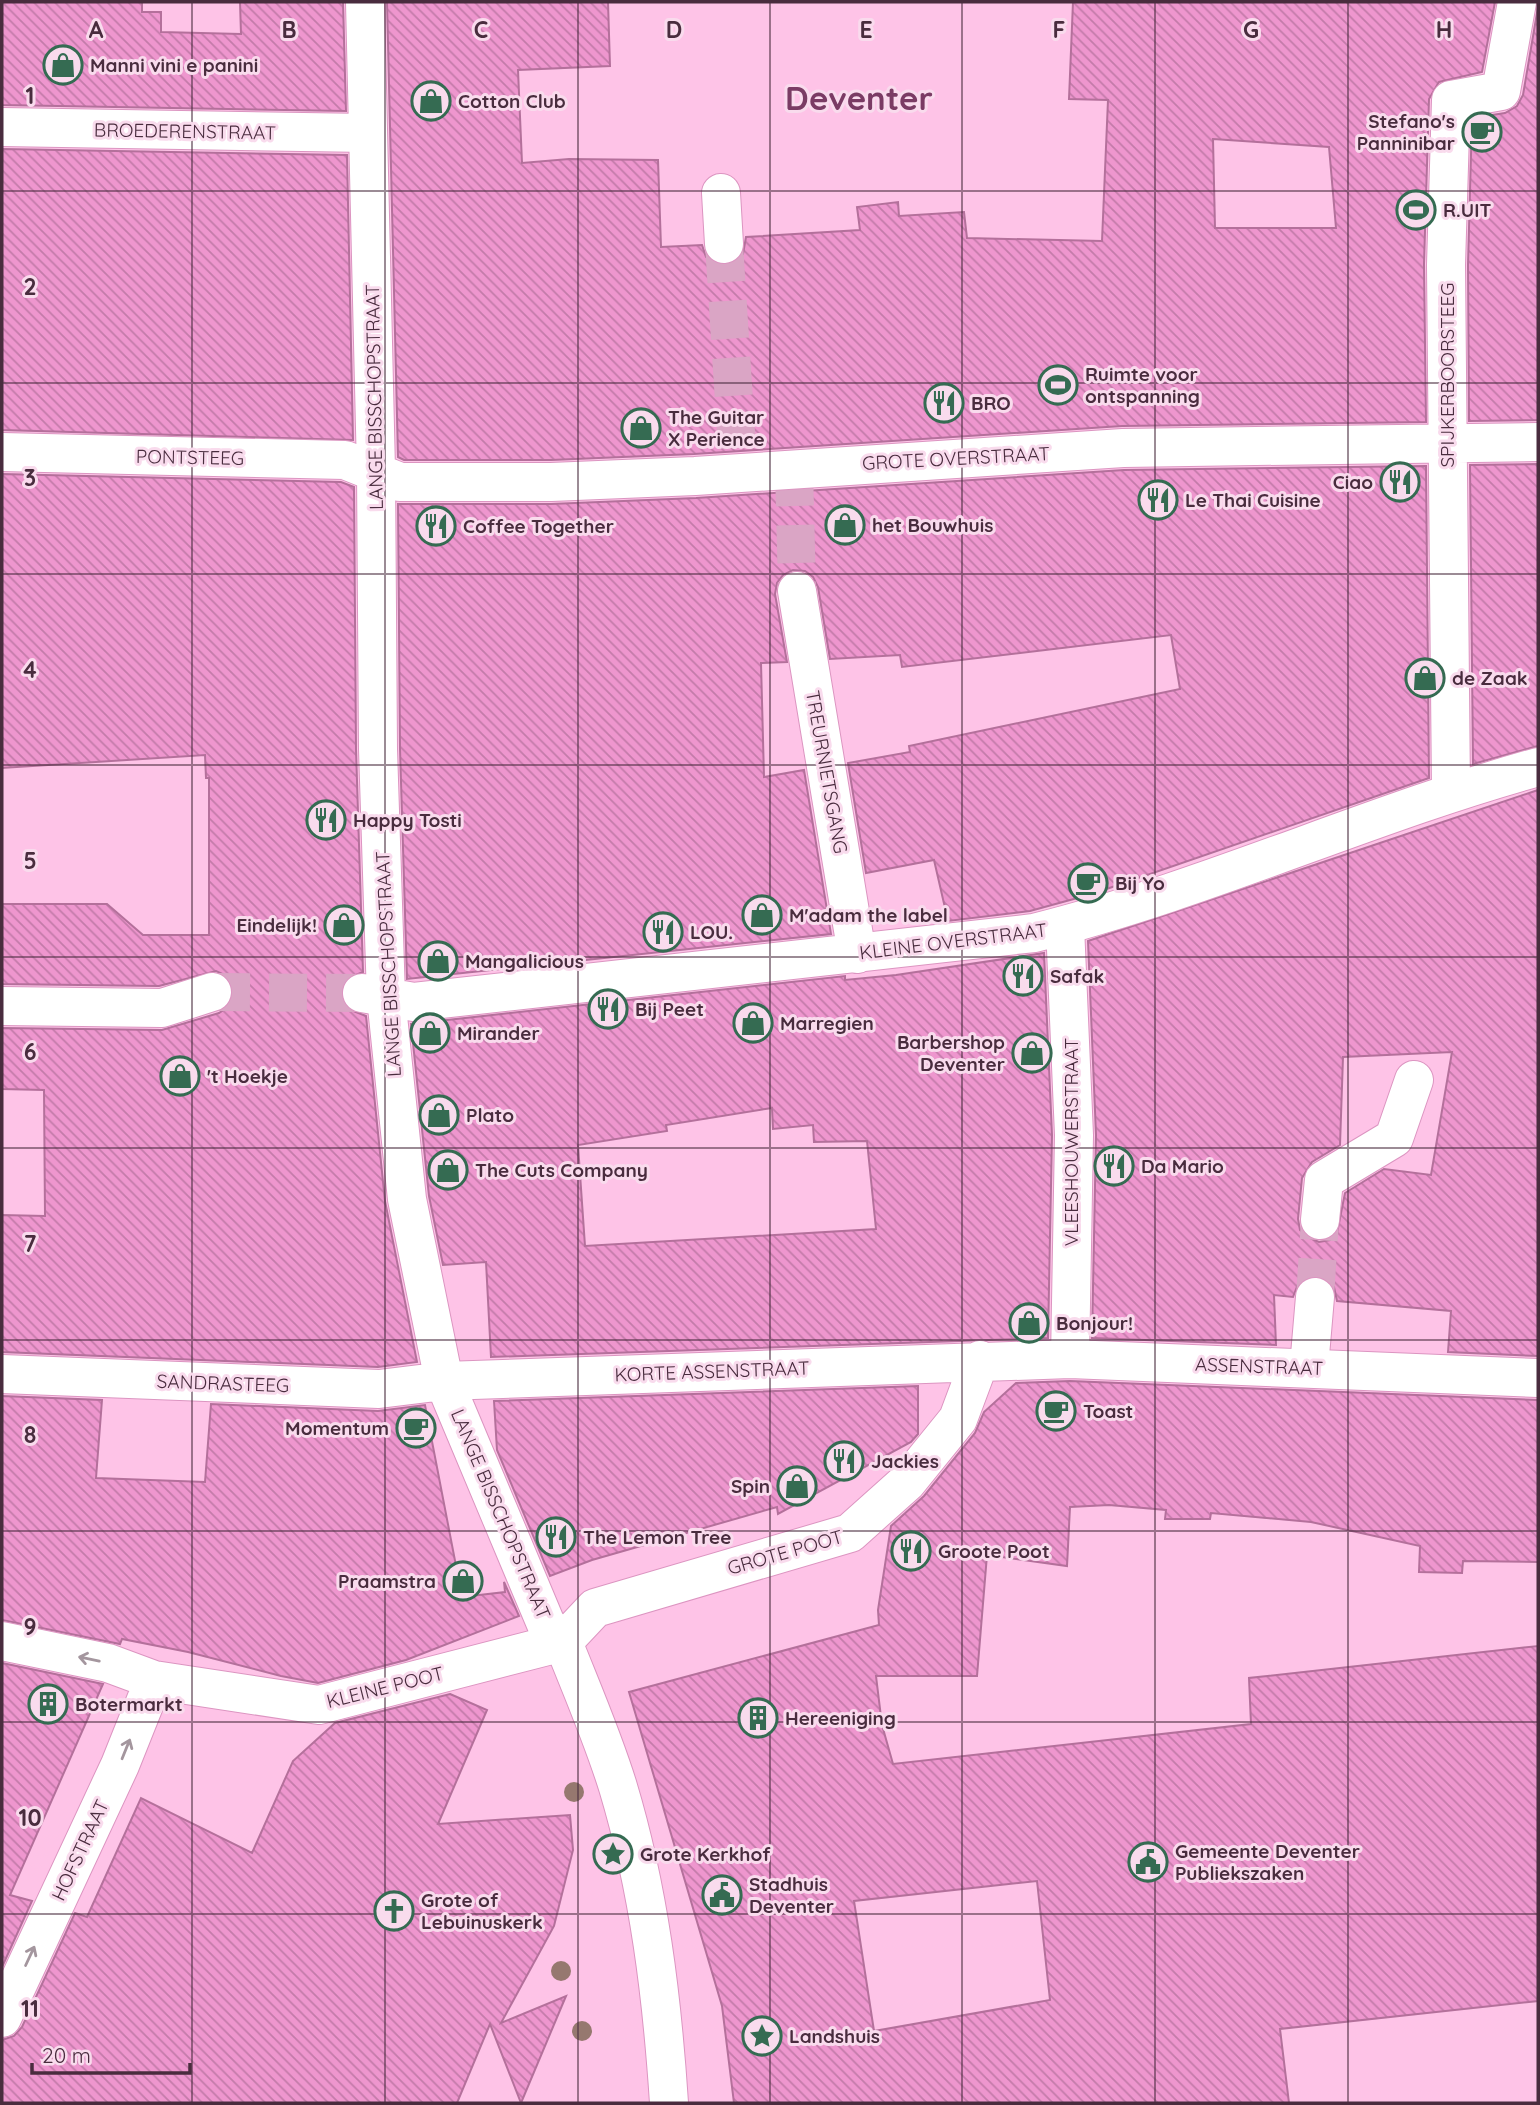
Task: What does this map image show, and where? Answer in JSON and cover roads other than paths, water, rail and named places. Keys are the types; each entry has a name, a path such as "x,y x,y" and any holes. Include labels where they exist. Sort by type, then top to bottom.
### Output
{"street":[{"name":"LANGE BISSCHOPSTRAAT","path":"365,2 376,470 378,749 374,995 407,1199 444,1381 546,1624 563,1642"},
{"name":"SPIJKERBOORSTEEG","path":"1451,791 1447,207 1451,100 1502,91 1517,2"},
{"name":"BROEDERENSTRAAT","path":"2,127 368,133"},
{"path":"721,193 724,244"},
{"name":"GROTE OVERSTRAAT","path":"376,470 400,482 551,482 738,460 1331,443 1538,442"},
{"name":"PONTSTEEG","path":"2,452 345,460 376,470"},
{"name":"TREURNIETSGANG","path":"797,592 857,954"},
{"name":"KLEINE OVERSTRAAT","path":"374,995 414,1002 1034,933 1065,926 1258,862 1451,791 1538,767"},
{"name":"VLEESHOUWERSTRAAT","path":"1065,926 1074,1135 1070,1359"},
{"path":"2,1006 162,1008 212,992"},
{"path":"1320,1220 1324,1180 1394,1138 1414,1080"},
{"path":"1309,1367 1314,1297"},
{"name":"ASSENSTRAAT","path":"980,1360 1070,1359 1538,1378"},
{"name":"KORTE ASSENSTRAAT","path":"444,1381 980,1360"},
{"name":"GROTE POOT","path":"563,1642 595,1608 850,1533 907,1482 958,1419 980,1360"},
{"name":"SANDRASTEEG","path":"2,1374 379,1389 444,1381"},
{"name":"KLEINE POOT","path":"2,1641 108,1663 154,1680 319,1705 563,1642"},
{"path":"563,1642 606,1752 635,1849 660,1995 669,2103"},
{"name":"HOFSTRAAT","path":"2,2018 120,1765 154,1680"}],"tunnel":[{"path":"724,244 737,448"},
{"path":"794,468 797,591"},
{"path":"212,992 362,993"},
{"path":"1315,1297 1320,1220"}],"place":[{"name":"Manni vini e panini","path":"63,65"},
{"name":"Cotton Club","path":"431,101"},
{"name":"Stefano's Panninibar","path":"1482,132"},
{"name":"R.UIT","path":"1416,210"},
{"name":"Ruimte voor ontspanning","path":"1058,385"},
{"name":"BRO","path":"944,403"},
{"name":"The Guitar X Perience","path":"641,428"},
{"name":"Ciao","path":"1400,482"},
{"name":"Le Thai Cuisine","path":"1158,500"},
{"name":"het Bouwhuis","path":"845,525"},
{"name":"Coffee Together","path":"436,526"},
{"name":"de Zaak","path":"1425,678"},
{"name":"Happy Tosti","path":"326,820"},
{"name":"Bij Yo","path":"1088,883"},
{"name":"M'adam the label","path":"762,915"},
{"name":"Eindelijk!","path":"344,925"},
{"name":"LOU.","path":"663,932"},
{"name":"Mangalicious","path":"438,961"},
{"name":"Safak","path":"1023,976"},
{"name":"Bij Peet","path":"608,1009"},
{"name":"Marregien","path":"753,1023"},
{"name":"Mirander","path":"430,1033"},
{"name":"Barbershop Deventer","path":"1032,1053"},
{"name":"'t Hoekje","path":"180,1076"},
{"name":"Plato","path":"439,1115"},
{"name":"Da Mario","path":"1114,1166"},
{"name":"The Cuts Company","path":"448,1170"},
{"name":"Bonjour!","path":"1029,1323"},
{"name":"Toast","path":"1056,1411"},
{"name":"Momentum","path":"416,1428"},
{"name":"Jackies","path":"844,1461"},
{"name":"Spin","path":"797,1486"},
{"name":"The Lemon Tree","path":"556,1537"},
{"name":"Groote Poot","path":"911,1551"},
{"name":"Praamstra","path":"463,1581"},
{"name":"Botermarkt","path":"48,1704"},
{"name":"Hereeniging","path":"758,1718"},
{"name":"Grote Kerkhof","path":"613,1854"},
{"name":"Gemeente Deventer Publiekszaken","path":"1148,1862"},
{"name":"Stadhuis Deventer","path":"722,1895"},
{"name":"Grote of Lebuinuskerk","path":"394,1911"},
{"name":"Landshuis","path":"762,2036"}],"district":[{"name":"Deventer","path":"859,97"}]}
